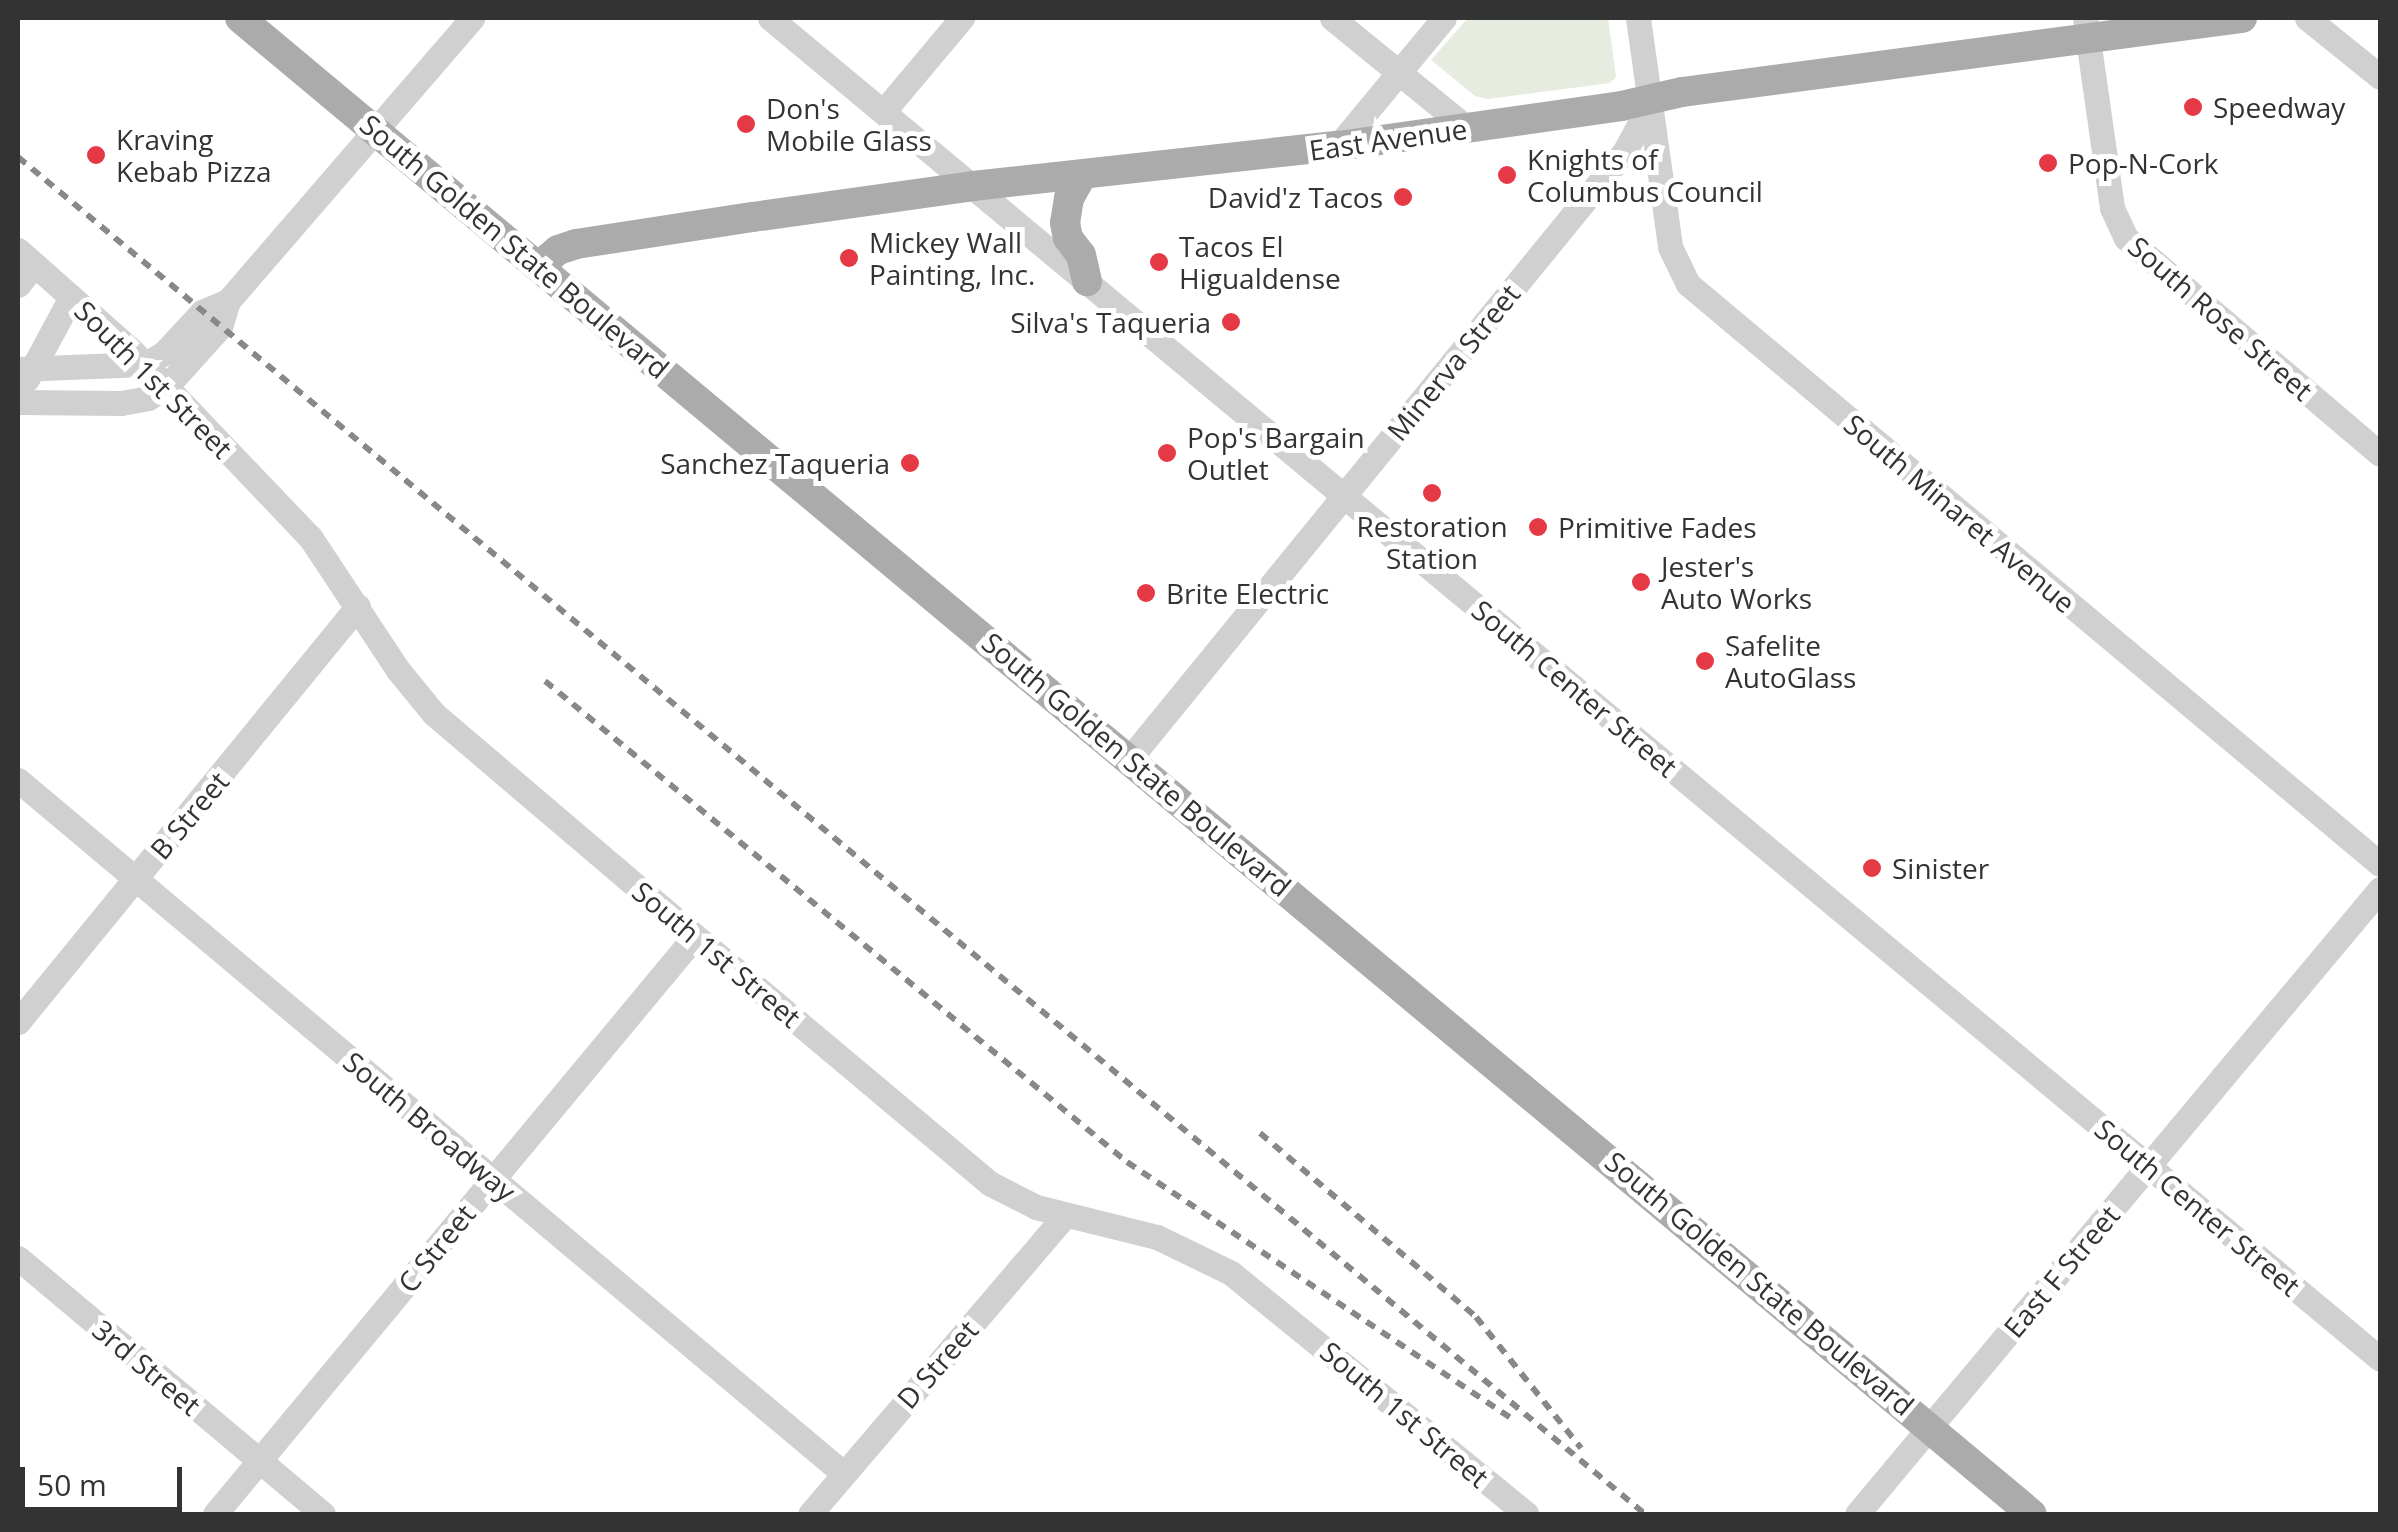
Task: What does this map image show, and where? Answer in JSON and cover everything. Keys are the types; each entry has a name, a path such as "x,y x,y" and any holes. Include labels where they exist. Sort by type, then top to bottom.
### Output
{"main road":[{"name":"South Golden State Boulevard","path":"240,18 1932,1426 2032,1514"},
{"name":"East Avenue","path":"539,266 558,250 593,241 973,186 1468,128 2087,27 2242,18"},
{"path":"1082,175 1069,198 1065,223 1081,255 1087,282"}],"street":[{"path":"18,402 121,403 148,398 165,388 220,327 228,301 472,18"},
{"name":"South Center Street","path":"770,18 2380,1359"},
{"path":"883,112 962,18"},
{"path":"1332,18 1468,128"},
{"path":"1338,146 1444,18"},
{"name":"South Minaret Avenue","path":"1638,18 1672,254 1679,272 1697,293 2380,864"},
{"path":"2307,18 2380,77"},
{"name":"South Rose Street","path":"2087,27 2113,212 2126,238 2380,454"},
{"name":"Minerva Street","path":"1130,758 1625,151 1643,124 1650,98"},
{"path":"1625,151 1639,147 1657,152"},
{"name":"South 1st Street","path":"23,267 71,296 145,364 310,537 404,678 434,714 991,1184 1021,1201 1157,1237 1231,1272 1526,1514"},
{"path":"24,373 71,296"},
{"path":"24,373 145,364 164,353 202,312 228,301"},
{"name":"B Street","path":"18,1022 358,606"},
{"name":"South Broadway","path":"18,780 843,1473"},
{"name":"East F Street","path":"1858,1514 2380,889"},
{"name":"C Street","path":"216,1514 695,936"},
{"name":"D Street","path":"810,1514 1066,1214"},
{"name":"3rd Street","path":"18,1258 323,1514"}],"shaded area":[{"path":"1468,18 1608,18 1616,77 1610,83 1488,99 1475,96 1431,60"}],"railway":[{"path":"18,157 1645,1514"},
{"path":"545,681 1127,1162 1510,1417"},
{"path":"1260,1133 1476,1317 1581,1448"}],"place":[{"name":"Speedway","path":"2193,107"},
{"name":"Don's Mobile Glass","path":"746,124"},
{"name":"Kraving Kebab Pizza","path":"96,155"},
{"name":"Pop-N-Cork","path":"2048,163"},
{"name":"Knights of Columbus Council","path":"1507,175"},
{"name":"David'z Tacos","path":"1403,197"},
{"name":"Mickey Wall Painting, Inc.","path":"849,258"},
{"name":"Tacos El Higualdense","path":"1159,262"},
{"name":"Silva's Taqueria","path":"1231,322"},
{"name":"Pop's Bargain Outlet","path":"1167,453"},
{"name":"Sanchez Taqueria","path":"910,463"},
{"name":"Restoration Station","path":"1432,493"},
{"name":"Primitive Fades","path":"1538,527"},
{"name":"Jester's Auto Works","path":"1641,582"},
{"name":"Brite Electric","path":"1146,593"},
{"name":"Safelite AutoGlass","path":"1705,661"},
{"name":"Sinister","path":"1872,868"}]}
